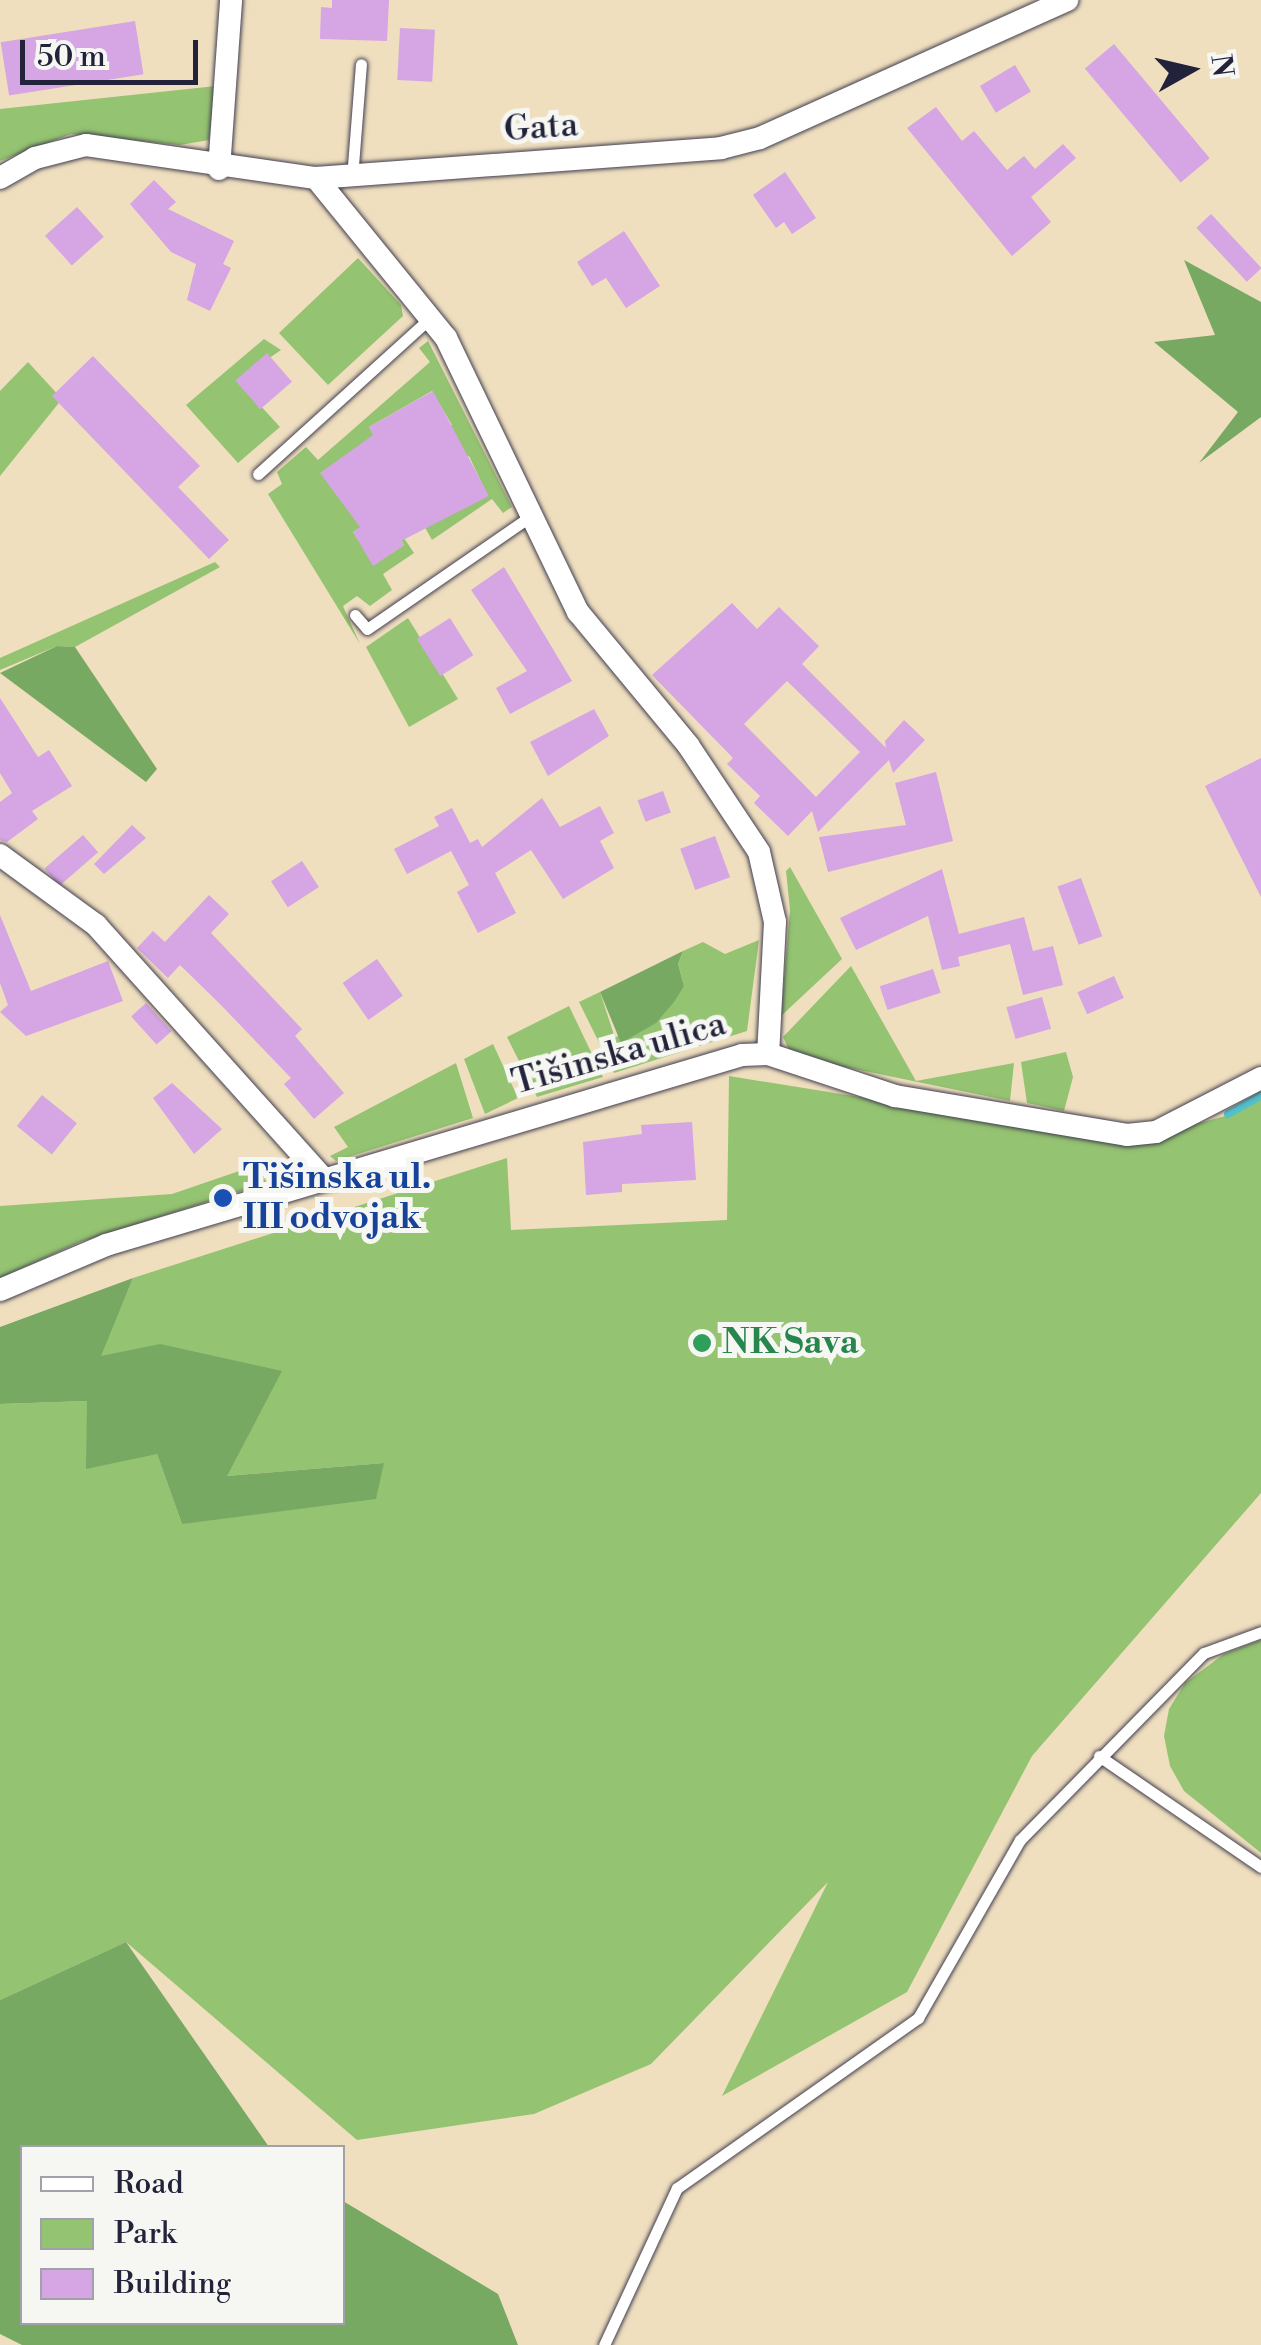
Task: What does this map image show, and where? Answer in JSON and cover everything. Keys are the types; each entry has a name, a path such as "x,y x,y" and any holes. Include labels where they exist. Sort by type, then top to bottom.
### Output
{"street":[{"path":"218,170 231,0"},
{"name":"Gata","path":"0,178 35,158 86,145 218,170 352,178 742,143 1066,0"},
{"path":"316,178 430,317 475,391 578,612 688,745 768,873 776,926 768,1054"},
{"path":"0,855 96,924 324,1179"},
{"name":"Tišinska ulica","path":"0,1290 106,1245 630,1084 742,1054 768,1054 895,1096 1127,1135 1156,1132 1261,1078"}],"lane":[{"path":"352,178 361,64"},
{"path":"258,474 430,317"},
{"path":"356,615 367,629 531,516"},
{"path":"604,2345 677,2188 918,2018 1020,1840 1204,1653 1261,1632"},
{"path":"1100,1756 1261,1867"}],"green space":[{"path":"216,86 209,140 180,145 71,134 0,161 0,109"},
{"path":"358,258 401,305 403,316 328,385 279,333"},
{"path":"1184,260 1261,302 1261,417 1199,463 1238,412 1154,342 1215,335"},
{"path":"264,339 281,350 237,380 280,427 238,463 186,405"},
{"path":"428,341 512,507 503,513 492,499 432,540 422,522 402,535 414,553 383,574 392,590 370,606 357,596 343,606 360,644 268,494 282,484 277,472 306,447 318,460 430,362 419,348","holes":["432,391 452,425 389,461 369,427","469,456 488,496 407,487","384,513 404,545 374,565 353,532"]},
{"path":"28,362 62,399 0,476 0,391"},
{"path":"215,562 220,567 75,647 57,646 0,670 0,658"},
{"path":"408,618 458,699 409,727 366,647"},
{"path":"57,646 75,647 157,769 146,782 0,673"},
{"path":"790,867 842,959 781,1016 790,910 786,871"},
{"path":"759,940 747,1031 614,1073 579,1002 600,992 615,1038 684,986 678,964 683,951 703,942 725,954"},
{"path":"683,951 678,964 684,986 674,1002 656,1023 621,1043 600,992"},
{"path":"851,966 916,1081 1014,1063 1010,1101 806,1059 789,1050 783,1037"},
{"path":"569,1006 603,1077 537,1097 507,1037"},
{"path":"493,1044 518,1098 485,1114 464,1059"},
{"path":"1066,1052 1073,1077 1064,1111 1027,1103 1021,1062"},
{"path":"456,1063 473,1118 336,1161 330,1156 348,1147 334,1127"},
{"path":"729,1076 1133,1141 1229,1115 1261,1099 1261,1493 1032,1756 907,1992 722,2096 828,1882 651,2064 534,2114 357,2140 126,1942 0,2000 0,1404 87,1401 157,1454 182,1524 384,1463 226,1476 100,1356 133,1278 507,1158 511,1230 727,1220"},
{"path":"260,1164 266,1183 80,1242 0,1278 0,1206 172,1194"},
{"path":"133,1278 101,1356 160,1344 282,1371 227,1476 384,1463 376,1499 182,1524 157,1454 86,1469 87,1401 0,1404 0,1327"},
{"path":"1261,1640 1261,1853 1184,1791 1170,1766 1164,1736 1169,1709 1185,1683 1224,1654"},
{"path":"126,1942 268,2145 20,2145 20,2325 345,2325 345,2202 498,2294 518,2345 22,2345 0,2334 0,2000"}],"building":[{"path":"332,0 389,0 387,41 320,39 321,7 332,8"},
{"path":"135,21 143,74 9,96 1,42"},
{"path":"400,28 435,30 432,82 397,80"},
{"path":"1114,44 1210,158 1181,183 1085,68"},
{"path":"1015,65 1031,92 996,113 980,86"},
{"path":"936,107 962,141 974,131 1007,170 1024,156 1035,169 1063,144 1076,158 1031,197 1051,222 1012,256 907,128"},
{"path":"785,172 816,218 792,234 784,222 776,228 753,195"},
{"path":"154,180 176,202 168,209 234,241 223,264 231,268 210,311 187,300 196,264 171,252 130,204"},
{"path":"77,207 104,237 72,265 45,236"},
{"path":"1211,214 1261,268 1247,282 1196,228"},
{"path":"624,231 660,286 626,308 606,278 592,286 577,262"},
{"path":"267,353 292,382 260,409 235,381"},
{"path":"93,356 200,466 178,487 229,540 209,559 52,396"},
{"path":"433,391 489,496 401,541 404,545 373,566 353,532 360,527 320,473 373,435 369,427"},
{"path":"504,567 572,681 510,714 496,688 527,671 471,590"},
{"path":"732,603 757,629 779,607 819,646 802,664 886,748 885,741 904,720 925,740 893,773 889,760 818,832 812,811 788,836 754,803 760,796 727,764 733,758 652,675","holes":["787,681 860,752 816,797 744,724"]},
{"path":"450,618 473,655 440,676 417,639"},
{"path":"0,698 38,757 49,750 72,786 32,811 38,819 7,842 0,840 0,802 12,793 0,773"},
{"path":"594,709 609,736 548,776 530,742"},
{"path":"1261,758 1261,897 1205,786"},
{"path":"936,772 953,841 828,872 819,837 906,825 895,783"},
{"path":"663,791 671,813 645,822 638,800"},
{"path":"542,798 560,827 600,806 614,833 600,841 614,868 563,899 531,850 495,873 516,913 478,933 457,892 469,885 451,851 407,874 394,849 439,826 434,817 452,808 470,843 478,839 482,847"},
{"path":"132,825 146,838 104,874 94,864"},
{"path":"83,835 98,852 60,886 45,868"},
{"path":"715,836 730,877 695,890 680,849"},
{"path":"302,861 319,887 288,907 271,881"},
{"path":"942,869 959,934 1024,917 1033,951 1053,946 1063,985 1023,995 1010,944 958,957 960,966 942,970 928,916 856,950 840,918"},
{"path":"1081,878 1102,936 1079,945 1058,887"},
{"path":"209,895 229,914 211,933 302,1029 295,1036 344,1093 314,1119 284,1084 291,1078 180,965 168,978 137,948 153,931 165,942"},
{"path":"0,915 31,991 108,961 123,1001 26,1036 0,1012 8,1005 0,983"},
{"path":"377,959 403,996 368,1020 343,983"},
{"path":"933,969 941,993 887,1010 880,986"},
{"path":"1114,976 1124,998 1087,1014 1077,992"},
{"path":"1042,997 1051,1029 1016,1039 1006,1007"},
{"path":"146,1003 171,1031 157,1045 131,1016"},
{"path":"172,1083 222,1129 194,1154 153,1098"},
{"path":"42,1095 77,1123 52,1154 17,1126"},
{"path":"692,1122 696,1180 622,1184 622,1192 586,1195 583,1142 642,1134 641,1125"}],"waterway":[{"path":"1228,1114 1261,1096"}],"place":[{"name":"Tišinska ul. III odvojak","path":"223,1198"},
{"name":"NK Sava","path":"702,1343"}]}
